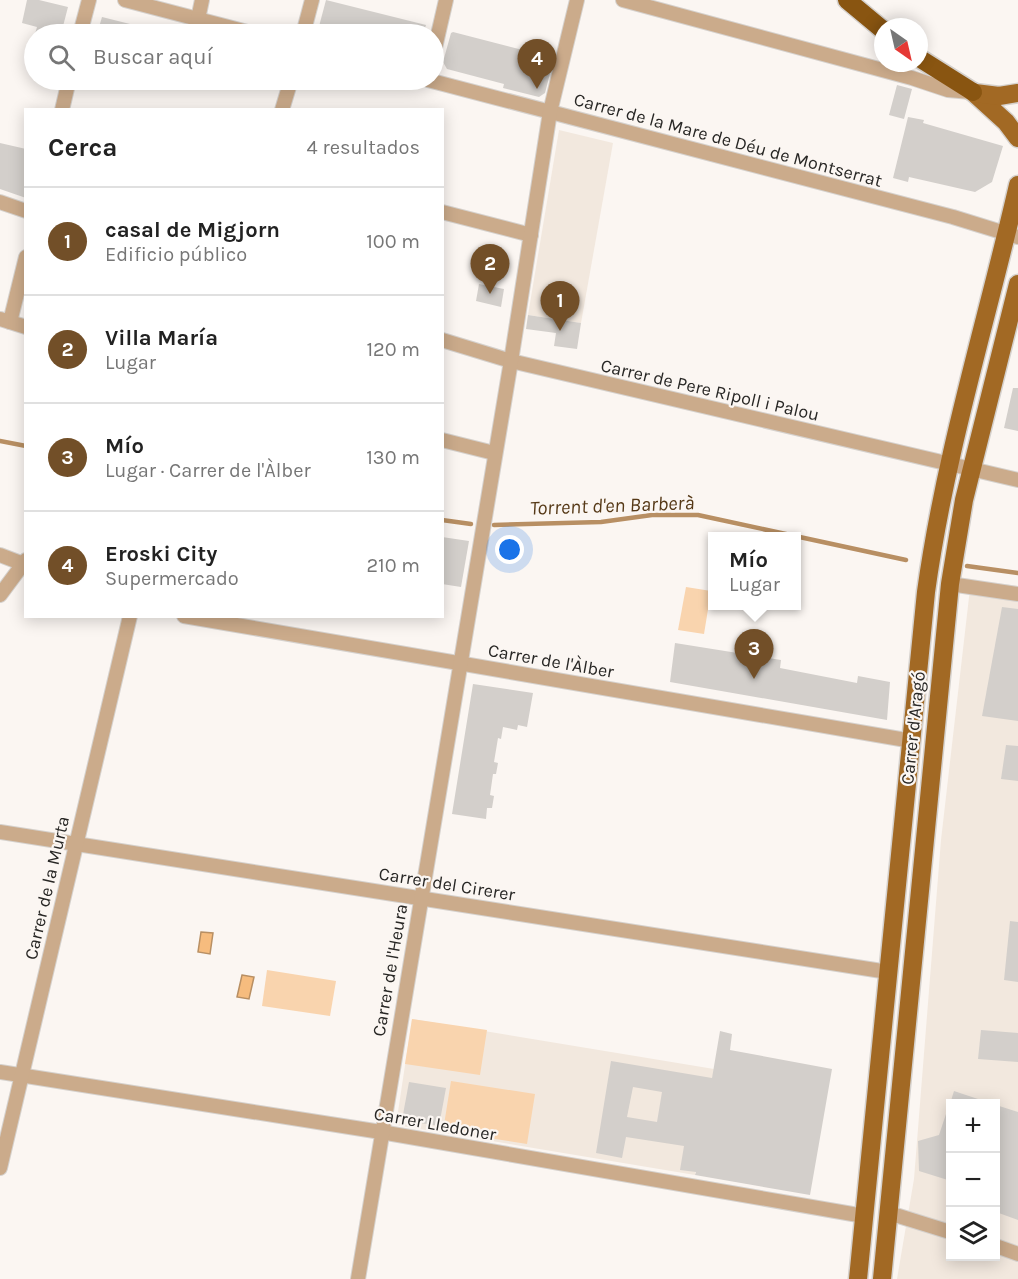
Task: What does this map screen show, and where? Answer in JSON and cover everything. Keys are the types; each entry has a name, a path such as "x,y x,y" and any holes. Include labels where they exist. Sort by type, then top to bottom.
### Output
{"highway":[{"path":"847,0 874,22"},
{"path":"928,64 973,92"}],"main road":[{"path":"973,92 999,96 1018,93"},
{"path":"973,92 1006,122 1018,138"},
{"name":"Carrer d'Aragó","path":"858,1279 932,549 950,465 1012,235 1018,185"},
{"name":"Carrer d'Aragó","path":"882,1279 950,584 960,519 1018,284"},
{"path":"912,741 925,746 933,755"},
{"path":"888,972 899,969 913,959"},
{"path":"867,1195 876,1206 889,1212"},
{"path":"864,1216 877,1228 885,1244"}],"street":[{"path":"83,24 89,0"},
{"path":"125,0 217,24"},
{"path":"198,19 202,0"},
{"path":"306,24 312,0"},
{"path":"440,24 446,0"},
{"name":"Carrer de l'Heura","path":"358,1279 511,361 550,112 577,0"},
{"path":"623,0 912,78 948,90 973,92"},
{"name":"Carrer de la Mare de Déu de Montserrat","path":"444,84 1012,235"},
{"path":"62,108 67,90"},
{"path":"283,108 288,90"},
{"path":"0,202 24,210"},
{"path":"444,213 531,235"},
{"path":"24,262 5,321 24,326"},
{"name":"Carrer de Pere Ripoll i Palou","path":"444,341 511,361 971,471 1018,480"},
{"path":"444,440 494,453"},
{"path":"0,555 24,563"},
{"path":"0,595 24,564"},
{"path":"950,584 1018,594"},
{"name":"Carrer de la Murta","path":"0,1168 130,618"},
{"name":"Carrer de l'Àlber","path":"196,618 912,741"},
{"name":"Carrer del Cirerer","path":"0,832 888,972"},
{"name":"Carrer Lledoner","path":"0,1072 381,1132 864,1216"},
{"path":"889,1212 946,1230"},
{"path":"1000,1247 1018,1254"}],"shaded area":[{"path":"559,130 613,143 581,323 528,315"},
{"path":"971,580 1018,586 1018,1279 897,1279 914,1179 941,840"},
{"path":"686,587 708,591 704,634 678,630"},
{"path":"201,932 213,933 210,954 198,952"},
{"path":"267,970 336,981 330,1016 262,1006"},
{"path":"242,975 254,977 249,999 237,997"},
{"path":"412,1019 714,1069 695,1175 396,1125"},
{"path":"412,1019 487,1030 480,1075 405,1064"},
{"path":"451,1081 535,1094 527,1144 443,1131"}],"building":[{"path":"27,0 39,0 68,7 64,24 22,23"},
{"path":"326,0 422,24 320,24"},
{"path":"102,17 130,24 100,24"},
{"path":"451,33 554,58 545,93 539,97 503,88 504,84 447,69 444,58"},
{"path":"897,85 912,89 904,119 889,115"},
{"path":"908,117 924,120 923,123 1003,146 992,182 975,192 909,177 908,182 893,178"},
{"path":"0,143 24,149 24,197 0,189"},
{"path":"479,284 504,289 501,307 476,301"},
{"path":"528,315 581,323 577,349 554,346 556,333 526,329"},
{"path":"1013,388 1018,388 1018,431 1004,428"},
{"path":"444,537 469,541 461,587 444,584"},
{"path":"1002,607 1018,609 1018,721 982,716"},
{"path":"675,643 781,660 780,668 857,683 858,676 890,682 887,720 670,682"},
{"path":"473,684 533,693 527,727 518,725 517,730 503,727 501,739 498,738 494,762 498,763 496,774 493,774 490,795 494,796 492,808 487,808 486,819 452,814"},
{"path":"1006,745 1018,746 1018,781 1001,779"},
{"path":"1010,921 1018,922 1018,982 1004,980"},
{"path":"981,1030 1018,1033 1018,1062 978,1059"},
{"path":"720,1031 732,1034 730,1050 832,1069 810,1195 695,1175 696,1172 680,1170 684,1146 626,1137 622,1158 596,1153 611,1061 712,1078","holes":["633,1087 662,1092 657,1122 627,1117"]},
{"path":"409,1082 446,1088 439,1126 402,1120"},
{"path":"954,1091 978,1099 952,1099"},
{"path":"1000,1106 1018,1112 1018,1220 1000,1213"},
{"path":"946,1114 946,1179 919,1171 918,1141 939,1135"}],"waterway":[{"name":"Torrent d'en Barberà","path":"0,441 24,446"},
{"name":"Torrent d'en Barberà","path":"494,525 601,522 652,515 698,515 777,532"},
{"name":"Torrent d'en Barberà","path":"444,520 471,524"},
{"name":"Torrent d'en Barberà","path":"801,537 906,560"},
{"name":"Torrent d'en Barberà","path":"967,566 1018,573"}],"place":[{"name":"Eroski City","path":"537,89"},
{"name":"Villa María","path":"490,294"},
{"name":"casal de Migjorn","path":"560,331"},
{"name":"Mío","path":"754,679"}]}
